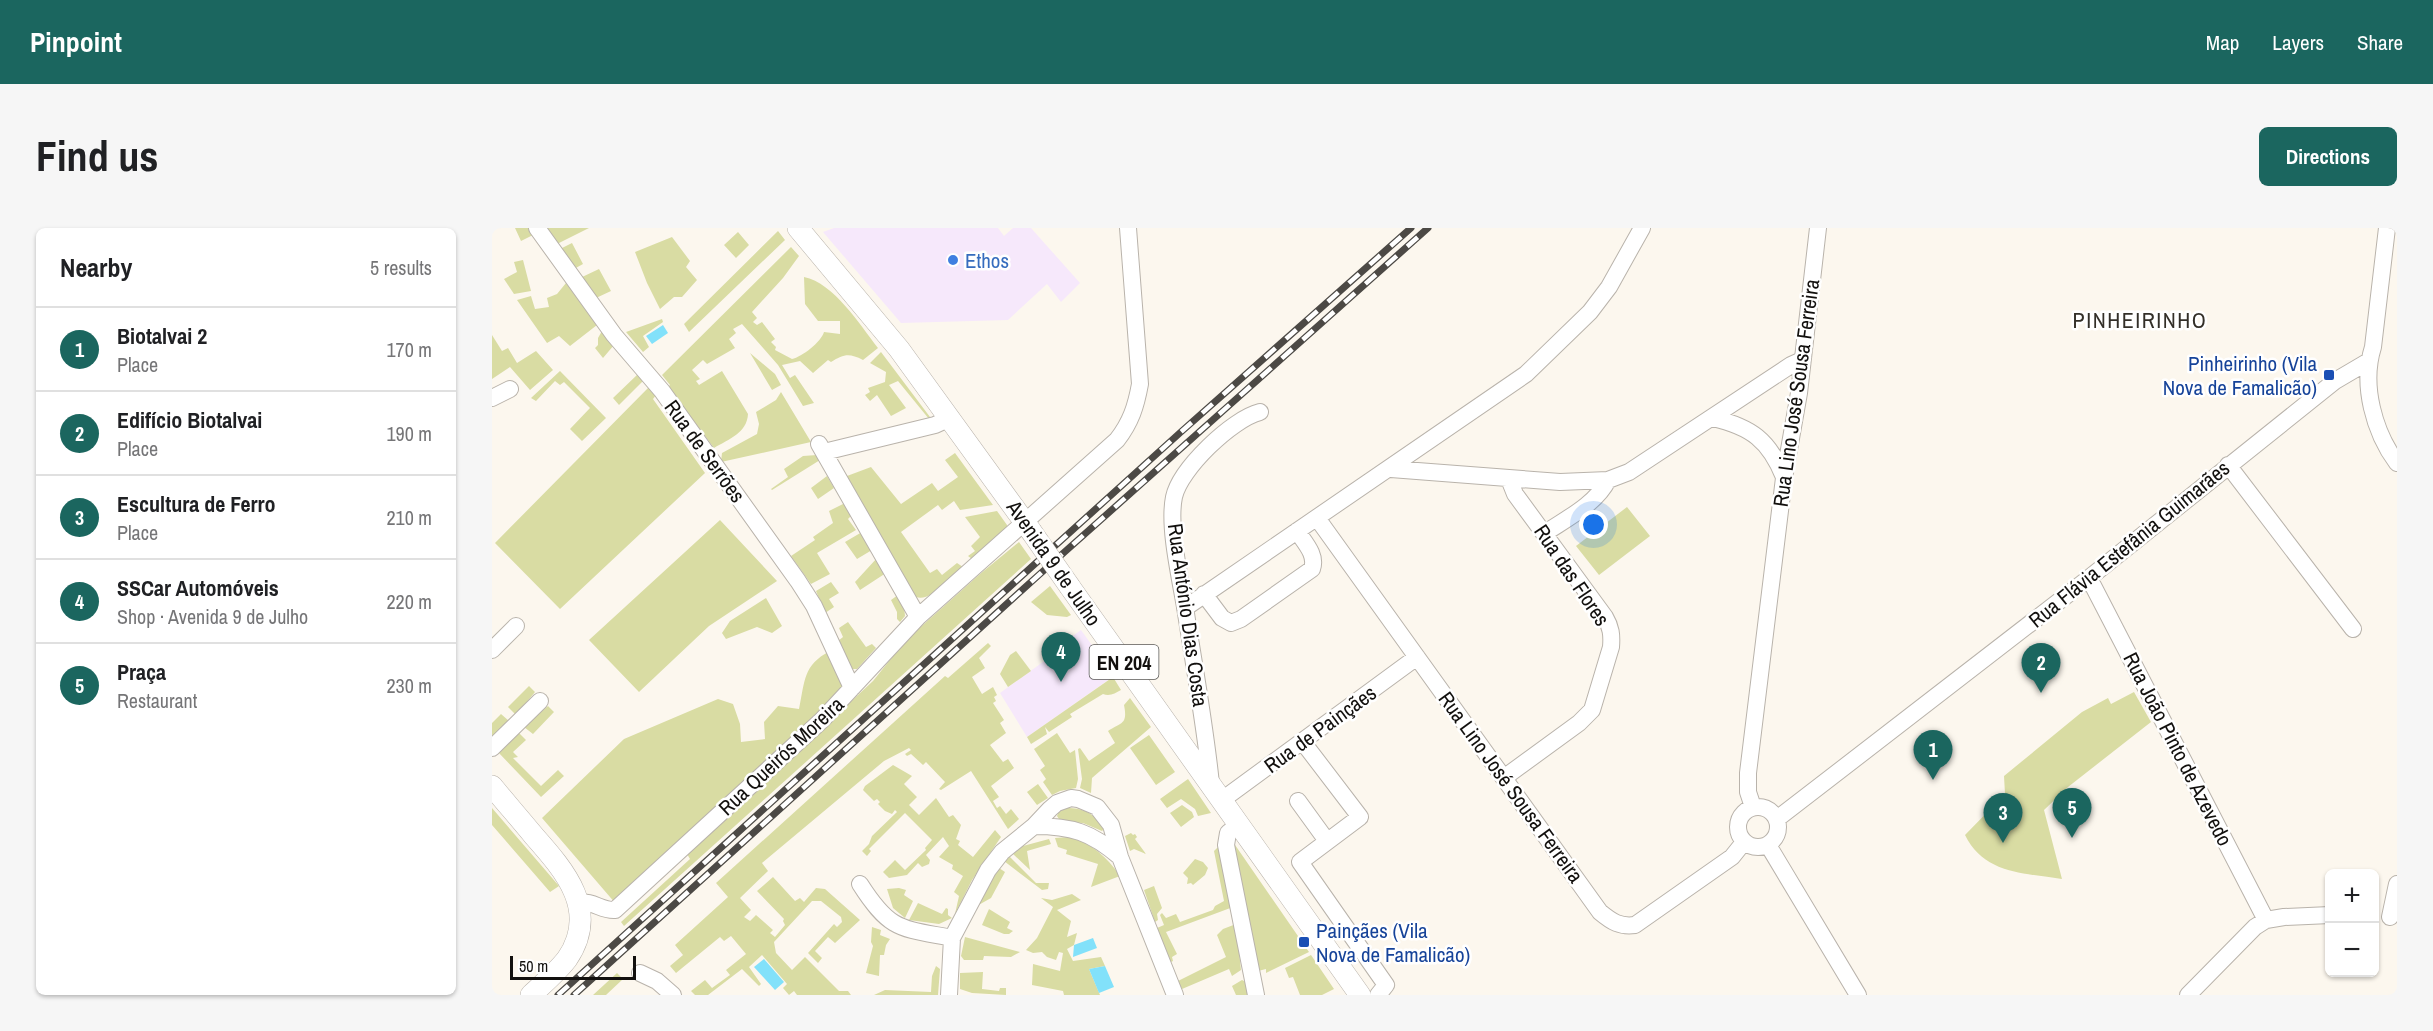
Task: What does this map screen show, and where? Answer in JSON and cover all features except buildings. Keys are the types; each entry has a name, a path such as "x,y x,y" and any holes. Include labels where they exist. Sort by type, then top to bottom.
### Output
{"main road":[{"name":"Avenida 9 de Julho","path":"798,228 874,316 950,418 1360,995"},
{"path":"492,786 569,878 578,903 579,927 573,947 556,971 531,995"}],"street":[{"name":"Rua de Serrões","path":"537,228 614,335 662,391 807,593 852,688"},
{"name":"Rua Queirós Moreira","path":"578,903 593,903 608,911 615,910 822,720 918,616 1014,533 1028,526 1051,498 1117,440 1128,426 1136,407 1140,384 1128,228"},
{"path":"1185,608 1526,374 1583,320 1610,287 1642,228"},
{"name":"Rua Lino José Sousa Ferreira","path":"1753,807 1748,792 1748,773 1784,478 1802,360 1818,228"},
{"path":"2387,228 2373,347 2369,361 2369,385 2379,434 2386,449 2397,463"},
{"path":"1391,468 1560,482 1608,480 1629,472 1802,360"},
{"name":"Rua Flávia Estefânia Guimarães","path":"1777,819 2089,578 2335,381 2369,361"},
{"path":"492,398 510,389"},
{"name":"Rua António Dias Costa","path":"1217,792 1185,608 1173,520 1174,496 1180,482 1201,457 1242,419 1260,412"},
{"path":"918,616 822,448 935,425 950,418"},
{"path":"1713,418 1742,427 1767,445 1776,457 1784,478"},
{"path":"2228,465 2354,629"},
{"name":"Rua das Flores","path":"1505,777 1579,723 1592,710 1611,647 1610,627 1605,617 1515,494 1509,479"},
{"path":"1545,534 1592,500 1608,480"},
{"name":"Rua Lino José Sousa Ferreira","path":"1317,518 1600,912 1611,921 1623,926 1635,925 1732,857 1744,842"},
{"path":"1204,594 1222,618 1231,623 1241,619 1312,569 1315,561 1313,554 1297,531"},
{"name":"Rua João Pinto de Azevedo","path":"2089,578 2266,921"},
{"path":"492,650 516,626"},
{"name":"Rua de Painçães","path":"1217,792 1302,741 1417,657"},
{"path":"492,747 540,701"},
{"path":"1302,741 1360,817 1300,862 1382,990"},
{"path":"949,995 952,938 988,870 1002,852 1034,826 1050,809 1064,799 1078,799 1097,807 1108,820 1120,857 1175,995"},
{"path":"1298,801 1328,842"},
{"path":"1753,807 1769,810 1777,819 1776,836 1768,844 1756,847 1744,842 1741,837 1738,825 1742,814 1753,807"},
{"path":"1239,824 1228,833 1226,845 1256,995"},
{"path":"1034,826 1063,827 1079,831 1106,845 1120,857"},
{"path":"1768,844 1858,995"},
{"path":"860,884 885,918 901,928 952,938"},
{"path":"2387,917 2397,884"},
{"path":"2188,995 2254,927 2266,921 2325,915"},
{"path":"640,973 657,981 672,995"}],"shaded area":[{"name":"Ethos","path":"834,228 998,228 1004,236 1013,228 1031,228 1080,283 1061,302 1047,284 1008,320 901,323 823,232"},
{"path":"1081,630 1114,676 1027,737 1000,693 1054,654 1052,651"}],"green space":[{"path":"515,228 530,228 533,235 521,241"},
{"path":"589,228 557,244 546,229"},
{"path":"778,231 785,240 689,332 684,324"},
{"path":"738,232 749,245 736,258 724,245"},
{"path":"672,237 690,261 686,267 697,280 682,297 674,297 660,309 635,252"},
{"path":"572,243 583,264 574,269 560,249"},
{"path":"791,247 799,256 783,278 752,312 757,318 753,322 757,325 762,322 775,339 771,342 776,347 775,350 792,359 811,348 824,332 840,334 840,321 818,321 805,304 804,277 826,287 836,296 878,348 863,360 847,355 831,362 828,360 813,373 800,361 782,365 790,378 795,375 814,403 803,406 778,365 742,324 733,329 736,333 729,339 735,348 707,364 703,360 692,370 700,379 696,381 699,385 722,371 748,414 741,431 714,448 668,387 670,385 662,375"},
{"path":"523,260 531,291 514,294 504,279 517,272 514,262"},
{"path":"599,269 611,291 596,298 580,278"},
{"path":"566,283 597,325 570,346 559,336 547,343 517,300 531,296 535,309 549,307 547,298 557,294"},
{"path":"662,319 663,322 643,336 649,347 643,352 626,332"},
{"path":"602,331 614,345 603,358 595,348"},
{"path":"492,335 502,351 508,348 517,363 536,351 553,370 530,390 510,367 492,379"},
{"path":"881,352 930,417 929,419 898,381 889,385 906,408 891,416 877,395 870,401 865,395 870,392 868,388 885,382 886,372 870,363"},
{"path":"750,353 775,374 781,385 772,390"},
{"path":"560,371 606,418 582,441 570,429 590,408 564,382 560,385 555,381 536,401 531,398"},
{"path":"638,374 644,380 619,405 613,398"},
{"path":"649,387 656,395 653,399 705,473 560,609 495,543"},
{"path":"781,392 811,442 721,462 722,453 757,434 759,424 756,412 776,400"},
{"path":"955,453 993,505 960,510 954,501 942,510 938,505 901,532 930,573 937,569 942,575 957,563 963,567 929,596 916,597 847,476 871,467 901,504 932,483 938,491 958,477 945,460"},
{"path":"817,455 820,460 771,489 788,477 784,469 803,456"},
{"path":"827,476 834,488 818,499 811,488"},
{"path":"845,503 852,515 848,519 856,530 817,553 830,574 811,584 791,556 815,540 813,537 833,523 829,511"},
{"path":"1627,507 1650,536 1599,575 1576,546"},
{"path":"997,511 1007,525 1007,529 972,559 968,556 975,551 971,546 980,537 965,517"},
{"path":"720,520 777,581 709,626 639,692 589,640"},
{"path":"862,532 872,550 857,559 845,542"},
{"path":"1019,542 1031,559 624,926 621,922 690,859 687,854 873,681 906,640"},
{"path":"877,558 886,573 860,590 855,582"},
{"path":"831,582 839,593 829,599 834,607 825,613 816,591"},
{"path":"1050,586 1071,615 1067,617 1047,615 1031,602"},
{"path":"898,595 904,605 905,616 900,622 891,600"},
{"path":"766,598 782,626 772,633 757,627 726,639 722,633 730,621"},
{"path":"848,622 866,647 872,644 876,648 857,669 852,669 838,641 843,637 839,628"},
{"path":"988,643 991,646 979,658 985,668 972,677 982,694 993,687 997,695 993,703 1004,720 1000,723 1006,733 990,745 1003,762 1008,759 1014,768 991,786 999,797 993,801 997,808 1000,806 1006,814 1011,809 1019,819 1008,829 971,771 941,790 939,789 945,782 926,762 923,765 911,754 907,756 905,754 911,750 909,748 884,761 762,863 768,871 740,898 751,910 744,917 750,921 756,915 773,930 770,933 775,937 785,925 784,919 757,891 773,877 795,901 800,898 804,902 816,888 825,889 860,920 835,943 828,937 815,951 822,958 818,963 808,953 834,924 837,927 842,922 841,917 821,901 812,901 774,942 776,953 792,970 805,957 839,991 848,991 851,995 797,995 794,991 789,995 783,988 787,984 762,955 749,967 761,984 759,986 742,969 708,995 695,995 691,991 705,980 712,988 730,975 726,970 746,954 731,936 724,941 720,937 676,973 670,966 683,955 675,945 728,897 716,883 945,676 948,678"},
{"path":"830,651 846,690 616,904 542,818 624,739 718,699 733,704 740,724 741,742 765,739 764,722 778,706 799,709 804,682 810,668 821,656"},
{"path":"1016,651 1031,671 1008,687 1000,674 1010,655"},
{"path":"1113,677 1121,690 1110,695 1103,694 1070,714 1072,717 1049,732 1045,727 1047,734 1031,744 1027,737"},
{"path":"529,686 535,692 516,715 508,707"},
{"path":"2134,692 2151,722 2068,787 2044,810 2062,879 2006,869 1983,857 1973,848 1965,835 2005,794 2004,776 2082,712 2108,698 2111,704"},
{"path":"1130,698 1151,727 1092,778 1091,793 1080,788 1082,779 1078,749 1080,748 1089,761 1115,743 1108,731 1124,720 1124,705"},
{"path":"548,706 554,712 533,734 524,727"},
{"path":"501,714 509,721 492,738 492,723"},
{"path":"518,732 526,740 513,752 518,757 513,758 541,786 558,770 564,776 541,797 498,752"},
{"path":"1057,733 1070,753 1075,750 1078,779 1076,788 1052,795 1043,782 1046,779 1040,770 1045,766 1034,749"},
{"path":"1149,735 1175,772 1156,785 1130,748"},
{"path":"893,765 912,776 904,784 917,797 909,805 919,815 936,798 949,817 953,815 961,825 956,839 960,841 958,845 973,857 995,830 1001,837 972,880 955,914 959,896 954,892 963,876 952,869 953,865 939,857 949,846 943,837 926,855 930,860 929,864 922,867 918,863 907,875 889,878 883,872 895,860 905,870 926,850 925,848 932,840 905,813 869,849 871,851 867,856 862,851 869,844 872,836 897,812 895,810 892,814 885,811 878,804 880,802 877,799 874,801 863,790"},
{"path":"1188,779 1211,813 1198,816 1195,809 1181,799 1167,808 1160,799"},
{"path":"1038,784 1048,798 1037,805 1027,792"},
{"path":"1182,805 1192,812 1194,817 1181,827 1170,813"},
{"path":"492,808 559,886 550,892 492,825"},
{"path":"1066,808 1088,812 1104,829 1102,831 1083,823 1061,822 1057,816 1059,811"},
{"path":"1135,834 1137,837 1135,839 1146,854 1134,849 1130,851 1125,836"},
{"path":"1069,837 1085,843 1098,852 1120,876 1091,887 1098,864 1066,854 1067,850 1058,847 1055,838"},
{"path":"1049,839 1051,844 1027,851 1030,870 1012,853 1023,846"},
{"path":"1233,842 1309,952 1266,973 1266,969 1258,971"},
{"path":"1221,844 1233,907 1166,932 1177,954 1172,957 1171,962 1157,928 1164,925 1160,915 1162,913 1166,918 1176,914 1180,922 1213,910 1215,906 1224,901 1214,851"},
{"path":"1009,856 1036,883 1049,883 1048,889 1042,890 1004,861"},
{"path":"1195,859 1203,862 1208,868 1205,875 1193,885 1187,884 1188,878 1183,873"},
{"path":"999,868 1005,872 991,898 975,907"},
{"path":"1154,886 1162,908 1155,922 1144,890"},
{"path":"887,889 906,890 904,895 913,901 905,918 893,908"},
{"path":"1072,894 1081,900 1057,910 1071,921 1067,937 1077,933 1074,945 1067,949 1073,961 1101,957 1105,966 1089,969 1100,995 1064,995 1063,991 1032,985 1033,964 1060,971 1063,953 1059,952 1056,960 1047,957 1042,952 1033,953 1026,950 1037,938 1053,907 1041,898 1052,900"},
{"path":"918,903 942,914 946,908 948,915 952,918 939,924 909,920"},
{"path":"989,909 1010,922 1007,928 1013,931 1004,934 982,925"},
{"path":"1236,924 1241,970 1232,976 1229,969 1182,989 1178,981 1226,957 1217,935 1223,929"},
{"path":"872,927 881,930 880,935 890,939 884,955 880,955 879,976 866,973 873,946"},
{"path":"965,937 1020,952 1011,957 984,956 983,960 964,960 961,956"},
{"path":"1311,955 1334,989 1322,995 1300,995 1293,977 1289,978 1285,968"},
{"path":"936,966 940,969 938,995 874,995 885,990 931,992 932,976"},
{"path":"983,972 982,989 999,991 1000,988 1006,988 1006,995 972,993 960,989 960,973"},
{"path":"617,973 623,979 606,995 593,995"},
{"path":"1242,980 1246,982 1249,995 1236,995 1232,986"}],"water":[{"path":"663,325 668,333 652,344 646,336"},
{"path":"1093,938 1097,948 1073,957 1074,945"},
{"path":"764,959 784,982 775,990 754,967"},
{"path":"1105,966 1114,987 1099,993 1089,969"}],"railway":[{"path":"558,995 1182,431 1411,228"},
{"path":"574,995 1041,573 1428,228"}],"place":[{"name":"Ethos","path":"953,260"},
{"name":"Pinheirinho (Vila Nova de Famalicão)","path":"2329,375"},
{"name":"SSCar Automóveis","path":"1061,682"},
{"name":"Edifício Biotalvai","path":"2041,693"},
{"name":"Biotalvai 2","path":"1933,780"},
{"name":"Praça","path":"2072,838"},
{"name":"Escultura de Ferro","path":"2003,843"},
{"name":"Painçães (Vila Nova de Famalicão)","path":"1304,942"}],"district":[{"name":"PINHEIRINHO","path":"2140,320"}]}
